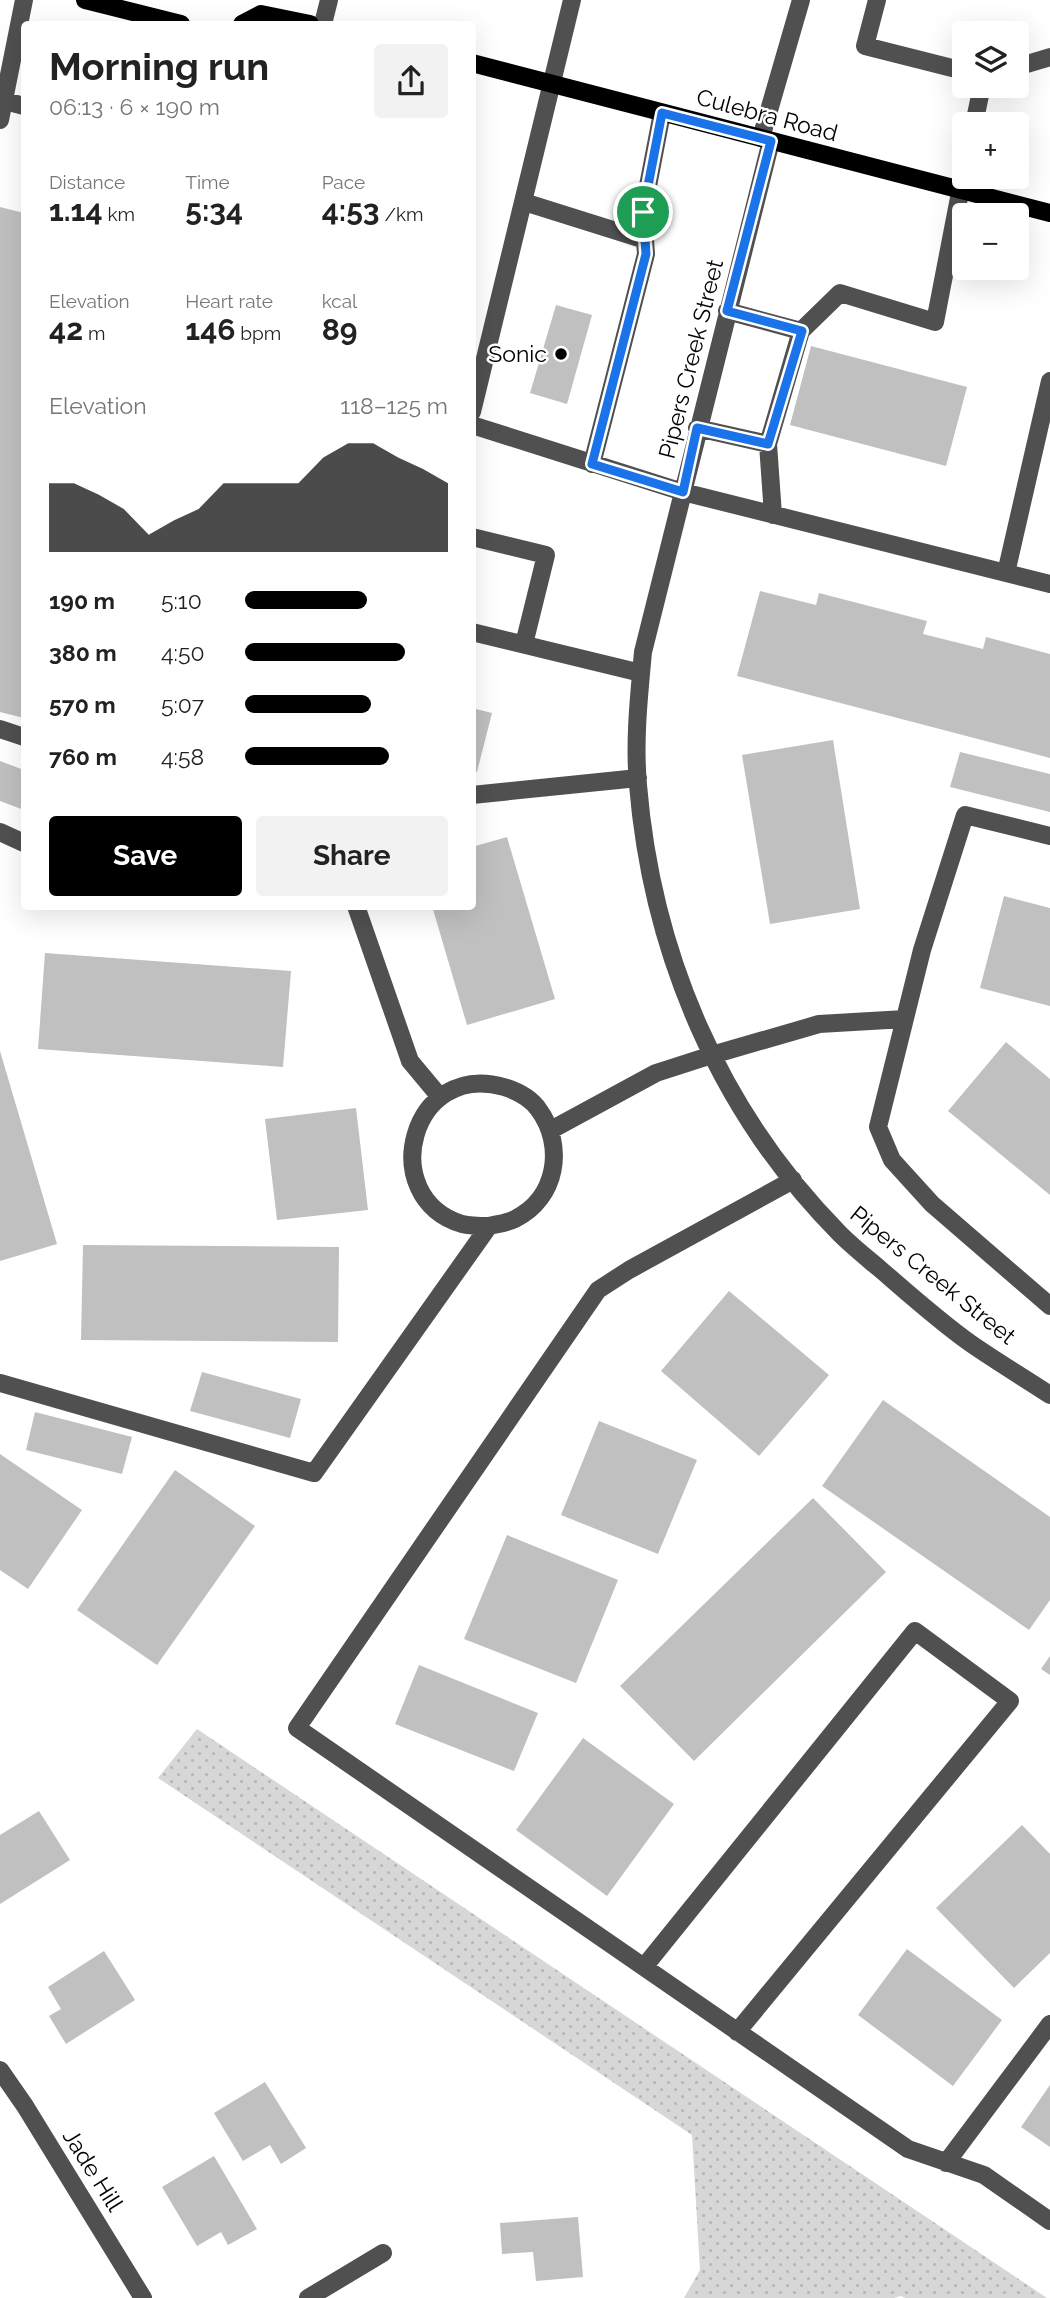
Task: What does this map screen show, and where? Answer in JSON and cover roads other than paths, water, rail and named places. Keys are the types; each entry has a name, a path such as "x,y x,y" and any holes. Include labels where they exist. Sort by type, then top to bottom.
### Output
{"main road":[{"path":"85,0 169,21"},
{"path":"245,21 259,7 301,21"},
{"name":"Culebra Road","path":"476,64 1050,213"}],"street":[{"path":"0,120 24,0"},
{"path":"324,21 329,0"},
{"path":"476,396 572,0"},
{"name":"Pipers Creek Street","path":"801,0 643,652 638,711 638,778 646,855 661,925 684,993 712,1055 751,1124 793,1180 841,1234 969,1342 1050,1395"},
{"path":"877,0 865,46 952,68"},
{"path":"1029,63 1050,57"},
{"path":"5,101 21,105"},
{"path":"592,464 646,254 643,212 662,113"},
{"path":"773,515 768,444 802,331 840,293 934,322 961,190"},
{"path":"524,202 645,240"},
{"path":"727,311 802,331"},
{"path":"1006,573 1050,381"},
{"path":"476,426 683,492 1050,584"},
{"path":"697,428 768,444"},
{"path":"476,538 546,555 524,644"},
{"path":"476,633 641,673"},
{"path":"0,729 21,736"},
{"path":"476,795 638,778"},
{"path":"1050,836 965,815 922,950 878,1127 892,1160 932,1204 1050,1306"},
{"path":"0,832 21,842"},
{"path":"357,910 410,1061 440,1097"},
{"path":"551,1130 656,1073 712,1055 819,1024 905,1018"},
{"path":"491,1083 517,1091 537,1107 551,1130 555,1156 550,1182 536,1204 514,1219 489,1226 463,1224 439,1212 422,1192 412,1168 413,1142 422,1117 440,1097 464,1085 491,1083"},
{"path":"793,1180 629,1270 598,1290 297,1728 908,2150 984,2175 1050,2221"},
{"path":"0,1383 314,1473 489,1226"},
{"path":"644,1967 915,1631 1010,1701 737,2032"},
{"path":"946,2163 1050,2024"},
{"name":"Jade Hill","path":"0,2070 143,2298"},
{"path":"308,2298 383,2253"}],"place":[{"name":"Sonic","path":"561,354"}]}
